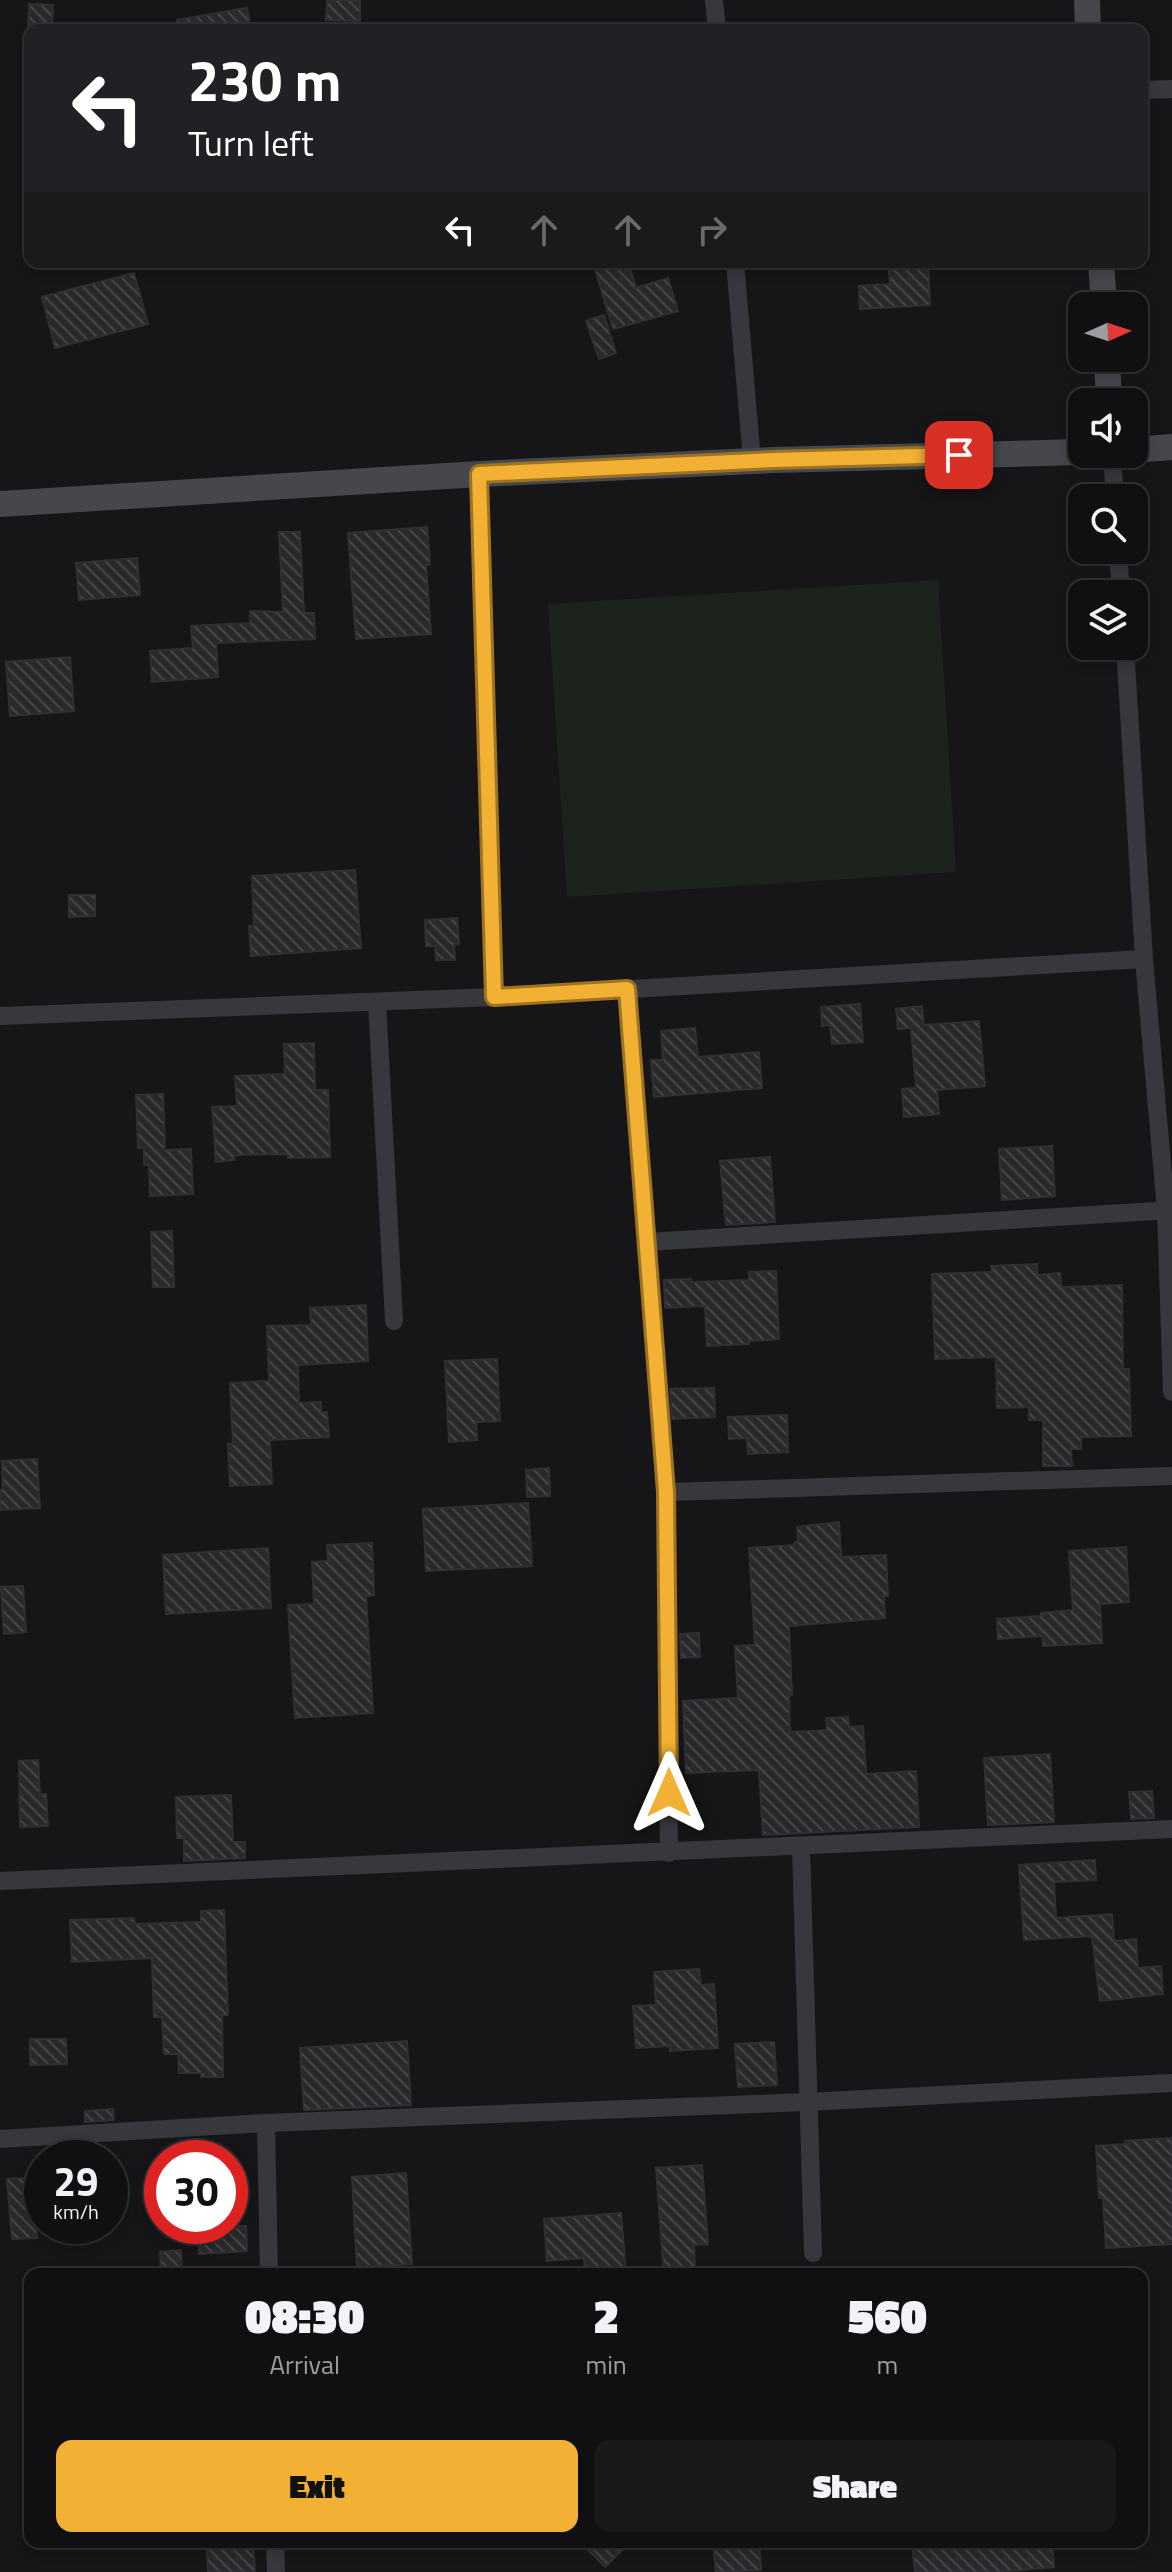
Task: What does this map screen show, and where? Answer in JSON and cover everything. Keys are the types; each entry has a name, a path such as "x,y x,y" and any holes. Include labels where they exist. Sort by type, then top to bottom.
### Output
{"street":[{"path":"714,0 716,24"},
{"path":"1087,0 1088,24"},
{"path":"1148,90 1172,89"},
{"path":"736,268 752,461"},
{"path":"1101,268 1103,292"},
{"path":"1148,449 1172,447"},
{"path":"0,504 479,474 752,461 1068,452"},
{"path":"479,474 494,997"},
{"path":"1126,660 1144,959 1169,1210 1172,1392"},
{"path":"0,1016 494,997 1144,959"},
{"path":"627,989 666,1492 669,1853"},
{"path":"377,1002 394,1321"},
{"path":"647,1242 1169,1210"},
{"path":"666,1492 1172,1476"},
{"path":"0,1881 1172,1829"},
{"path":"801,1847 813,2253"},
{"path":"0,2139 266,2123 807,2102 1172,2083"},
{"path":"266,2123 269,2268"},
{"path":"275,2548 276,2572"}],"shaded area":[{"path":"938,580 956,872 567,897 548,604"}],"building":[{"path":"327,0 360,0 360,21 326,20"},
{"path":"29,4 53,5 52,24 28,24"},
{"path":"247,8 250,24 177,24 177,20"},
{"path":"595,268 630,268 636,288 668,278 678,311 613,329"},
{"path":"889,268 928,268 930,305 860,309 859,286 890,284"},
{"path":"134,273 148,324 55,348 42,297"},
{"path":"604,315 616,353 599,359 586,321"},
{"path":"427,527 430,564 426,565 431,634 356,639 348,533"},
{"path":"279,532 300,532 304,613 314,613 315,639 216,643 218,677 152,682 150,651 193,648 191,626 250,623 250,611 283,612"},
{"path":"137,558 140,595 79,600 76,563"},
{"path":"70,657 74,711 10,716 6,662"},
{"path":"355,870 361,948 251,956 249,926 254,926 252,876"},
{"path":"69,895 95,895 95,916 69,917"},
{"path":"457,918 459,944 454,944 455,960 436,960 435,946 426,946 425,920"},
{"path":"860,1004 863,1042 832,1044 830,1025 822,1026 821,1007"},
{"path":"922,1006 924,1025 979,1021 985,1086 937,1090 939,1114 904,1117 902,1089 916,1088 911,1028 898,1029 896,1009"},
{"path":"695,1028 698,1057 759,1052 762,1088 654,1097 651,1060 663,1060 661,1031"},
{"path":"314,1043 315,1090 328,1090 330,1157 234,1155 234,1160 216,1162 212,1107 237,1106 235,1076 285,1074 284,1044"},
{"path":"163,1094 165,1150 191,1149 193,1194 150,1196 149,1165 144,1165 144,1148 138,1148 136,1095"},
{"path":"1052,1146 1055,1196 1002,1200 999,1149"},
{"path":"770,1157 775,1222 726,1225 720,1161"},
{"path":"172,1231 174,1287 153,1287 151,1232"},
{"path":"1037,1264 1037,1275 1060,1273 1061,1287 1122,1285 1123,1369 1129,1369 1131,1436 1081,1437 1081,1449 1071,1449 1072,1466 1043,1466 1043,1420 1029,1420 1029,1407 997,1408 996,1357 935,1359 932,1274 992,1272 991,1266"},
{"path":"776,1271 779,1339 707,1346 705,1306 665,1308 664,1280 749,1280 749,1272"},
{"path":"366,1305 368,1361 298,1365 299,1403 321,1402 321,1412 327,1412 329,1437 270,1440 272,1484 230,1486 228,1444 233,1444 230,1383 269,1381 267,1326 311,1325 310,1308"},
{"path":"497,1359 500,1421 476,1422 477,1440 449,1442 445,1361"},
{"path":"714,1388 715,1417 672,1419 670,1389"},
{"path":"787,1415 788,1452 748,1454 747,1438 729,1439 728,1417"},
{"path":"37,1459 40,1508 0,1510 2,1461"},
{"path":"549,1468 550,1496 527,1497 526,1470"},
{"path":"528,1503 532,1566 426,1571 423,1509"},
{"path":"839,1522 841,1557 886,1555 888,1596 884,1596 885,1618 789,1626 790,1732 827,1730 826,1718 848,1717 849,1727 863,1726 866,1774 916,1771 919,1827 763,1835 759,1770 686,1773 683,1701 738,1698 735,1646 755,1645 749,1548 795,1545 798,1542 797,1527"},
{"path":"372,1543 374,1595 366,1596 373,1713 295,1718 288,1605 314,1604 312,1562 328,1561 327,1545"},
{"path":"1126,1547 1129,1602 1100,1604 1102,1643 1043,1646 1042,1636 998,1639 997,1619 1073,1610 1069,1551"},
{"path":"268,1548 271,1608 166,1614 163,1555"},
{"path":"23,1586 26,1632 4,1634 1,1587"},
{"path":"699,1633 700,1657 681,1658 680,1634"},
{"path":"1050,1754 1054,1822 988,1825 984,1758"},
{"path":"38,1760 40,1795 46,1794 48,1826 20,1827 19,1761"},
{"path":"1152,1791 1154,1818 1131,1819 1129,1792"},
{"path":"231,1795 233,1842 245,1842 245,1858 184,1861 184,1838 177,1838 176,1797"},
{"path":"1095,1860 1096,1880 1054,1882 1056,1918 1112,1914 1114,1941 1136,1939 1138,1968 1161,1966 1163,1994 1100,2001 1092,1936 1024,1940 1019,1865"},
{"path":"224,1910 228,2015 222,2015 223,2077 179,2073 178,2054 164,2054 162,2017 154,2017 152,1958 72,1962 70,1920 134,1918 135,1924 201,1922 201,1911"},
{"path":"699,1969 701,1985 714,1984 718,2048 670,2051 670,2046 636,2048 633,2006 656,2005 654,1972"},
{"path":"30,2039 66,2039 67,2064 30,2065"},
{"path":"407,2041 411,2105 304,2110 300,2048"},
{"path":"774,2042 777,2085 738,2087 735,2044"},
{"path":"113,2109 114,2120 85,2122 85,2111"},
{"path":"1172,2138 1172,2244 1106,2248 1096,2146"},
{"path":"702,2165 708,2244 694,2245 695,2268 664,2268 656,2168"},
{"path":"406,2173 412,2264 357,2267 352,2177"},
{"path":"24,2178 24,2239 12,2239 7,2179"},
{"path":"621,2213 626,2268 585,2268 584,2258 547,2261 544,2219"},
{"path":"199,2244 247,2244 247,2251 199,2254"},
{"path":"181,2250 182,2268 161,2268 160,2252"},
{"path":"207,2548 253,2548 255,2572 208,2572"},
{"path":"586,2548 624,2548 605,2567"},
{"path":"714,2548 759,2548 761,2570 716,2572"},
{"path":"913,2548 1052,2548 1054,2567 998,2572 915,2572"}],"route":[{"path":"669,1793 666,1492 627,989 494,997 479,474 959,455"}]}
